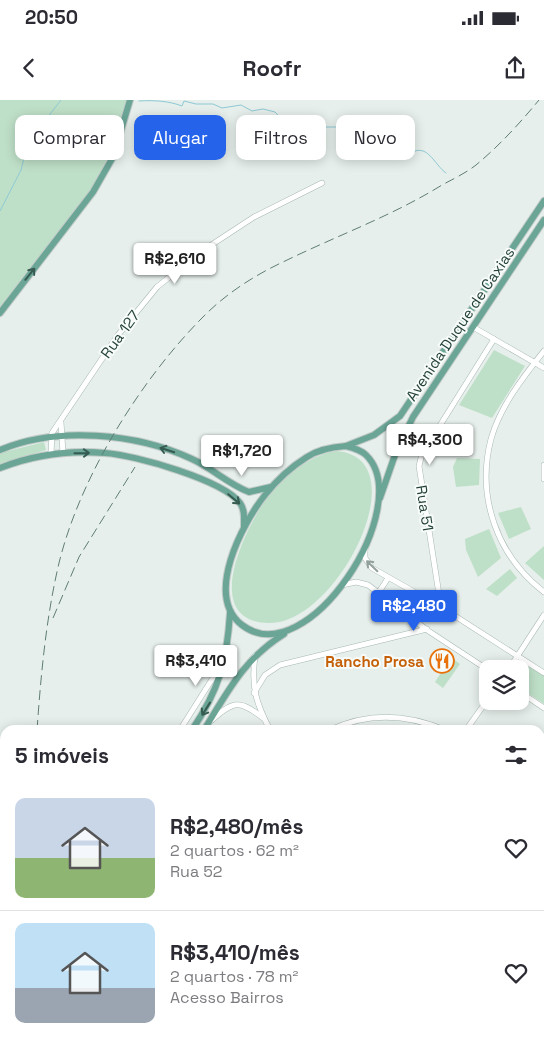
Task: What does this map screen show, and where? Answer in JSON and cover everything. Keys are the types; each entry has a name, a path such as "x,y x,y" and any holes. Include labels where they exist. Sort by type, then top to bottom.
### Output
{"main road":[{"path":"0,312 93,192 113,157 130,100"},
{"name":"Avenida Duque de Caxias","path":"230,613 226,587 227,574 244,528 272,487 308,456 330,447 346,446 374,435 400,416 544,202"},
{"name":"Avenida Duque de Caxias","path":"288,632 318,610 342,585 365,547 396,452 413,417 544,220"},
{"path":"0,450 26,441 50,438 113,438 161,448 193,459 249,492 272,487"},
{"path":"346,446 362,452 373,463 379,501"},
{"path":"0,468 26,459 51,454 105,453 129,456 166,466 199,479 235,498 244,513 244,528"},
{"path":"230,613 245,628 255,632 278,634 288,632"},
{"path":"195,725 216,691 227,653 230,613"},
{"path":"207,725 241,672 256,653 288,632"}],"street":[{"name":"Rua 127","path":"50,438 118,335 158,288 199,253 254,217 322,183"},
{"path":"473,327 544,368"},
{"name":"Rua 51","path":"441,607 419,466 422,454 494,340"},
{"path":"544,351 510,399 492,439 487,474 487,493 496,533 505,551 528,579 544,592"},
{"path":"61,422 64,437 63,453"},
{"path":"50,438 51,454"},
{"path":"544,465 544,479"},
{"path":"365,547 368,563 388,578 441,607 544,673"},
{"path":"379,592 388,578"},
{"path":"342,585 362,583 379,592 427,629 479,664"},
{"path":"515,660 544,615"},
{"path":"254,694 265,675 280,665 427,629"},
{"path":"183,725 212,682 227,653"},
{"path":"256,653 252,676 254,694 268,725"},
{"path":"529,698 544,708"},
{"path":"208,725 229,706 236,704 251,708 264,718"},
{"path":"470,725 480,710"},
{"path":"347,725 372,717 404,717 429,725"}],"green space":[{"path":"0,100 127,100 122,115 15,115 15,160 106,160 91,190 0,307"},
{"path":"494,350 525,366 492,418 459,405"},
{"path":"44,442 46,450 0,464 0,453"},
{"path":"336,451 360,460 371,481 370,509 360,540 342,571 320,598 294,617 268,623 248,618 236,607 232,591 239,551 257,513 280,483 288,476 315,458"},
{"path":"457,458 480,459 479,485 456,487 453,467"},
{"path":"521,507 531,529 509,539 498,513"},
{"path":"489,529 501,558 478,577 466,550 465,539"},
{"path":"544,546 544,580 525,563"},
{"path":"510,569 517,578 497,596 486,589"},
{"path":"451,657 460,664 443,688 435,682"},
{"path":"529,666 544,675 544,704 529,694"}],"waterway":[{"path":"0,211 21,170 24,158 40,138 47,118 61,100"},
{"path":"139,101 161,101 182,106 184,101 196,104 213,104 222,108 241,105 252,111 263,109 275,112 287,125 293,127 338,127 354,141 408,155 420,150 430,155 446,173"}],"railway":[{"path":"37,725 47,625 59,563 69,530 81,497 97,464 115,432 156,371 201,319 239,287 261,273 384,216 468,171 485,158 517,126 539,100"},
{"path":"53,618 79,557 135,467"}],"place":[{"name":"Rancho Prosa","path":"442,661"}]}
